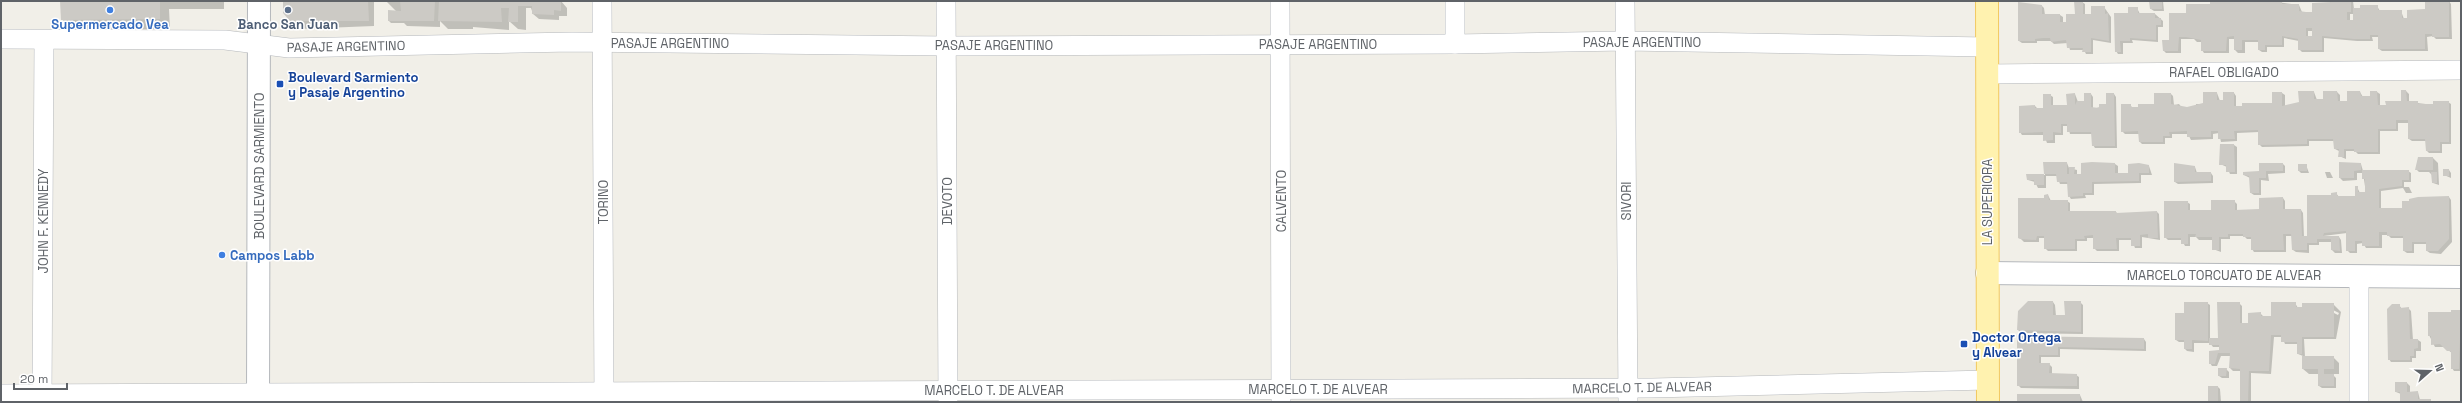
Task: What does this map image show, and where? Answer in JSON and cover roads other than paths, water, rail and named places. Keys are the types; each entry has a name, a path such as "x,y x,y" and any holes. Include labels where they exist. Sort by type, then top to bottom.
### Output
{"main road":[{"name":"LA SUPERIORA","path":"1987,1 1988,402"}],"street":[{"name":"BOULEVARD SARMIENTO","path":"258,397 259,1"},
{"name":"TORINO","path":"602,1 604,397"},
{"name":"DEVOTO","path":"946,1 948,396"},
{"name":"CALVENTO","path":"1280,1 1281,396"},
{"path":"1454,1 1455,44"},
{"name":"SIVORI","path":"1625,1 1628,395"},
{"name":"PASAJE ARGENTINO","path":"1,38 44,40 225,40 289,48 602,43 947,46 1455,44 1625,41 1987,47"},
{"name":"JOHN F. KENNEDY","path":"42,398 44,40"},
{"name":"RAFAEL OBLIGADO","path":"1987,74 2461,70"},
{"name":"MARCELO TORCUATO DE ALVEAR","path":"1987,273 2461,277"},
{"path":"2359,276 2359,402"},
{"name":"MARCELO T. DE ALVEAR","path":"1,394 42,398 1628,395 1988,380"}],"place":[{"name":"Supermercado Vea","path":"110,10"},
{"name":"Banco San Juan","path":"288,10"},
{"name":"Boulevard Sarmiento y Pasaje Argentino","path":"280,84"},
{"name":"Campos Labb","path":"222,255"},
{"name":"Doctor Ortega y Alvear","path":"1964,344"}]}
